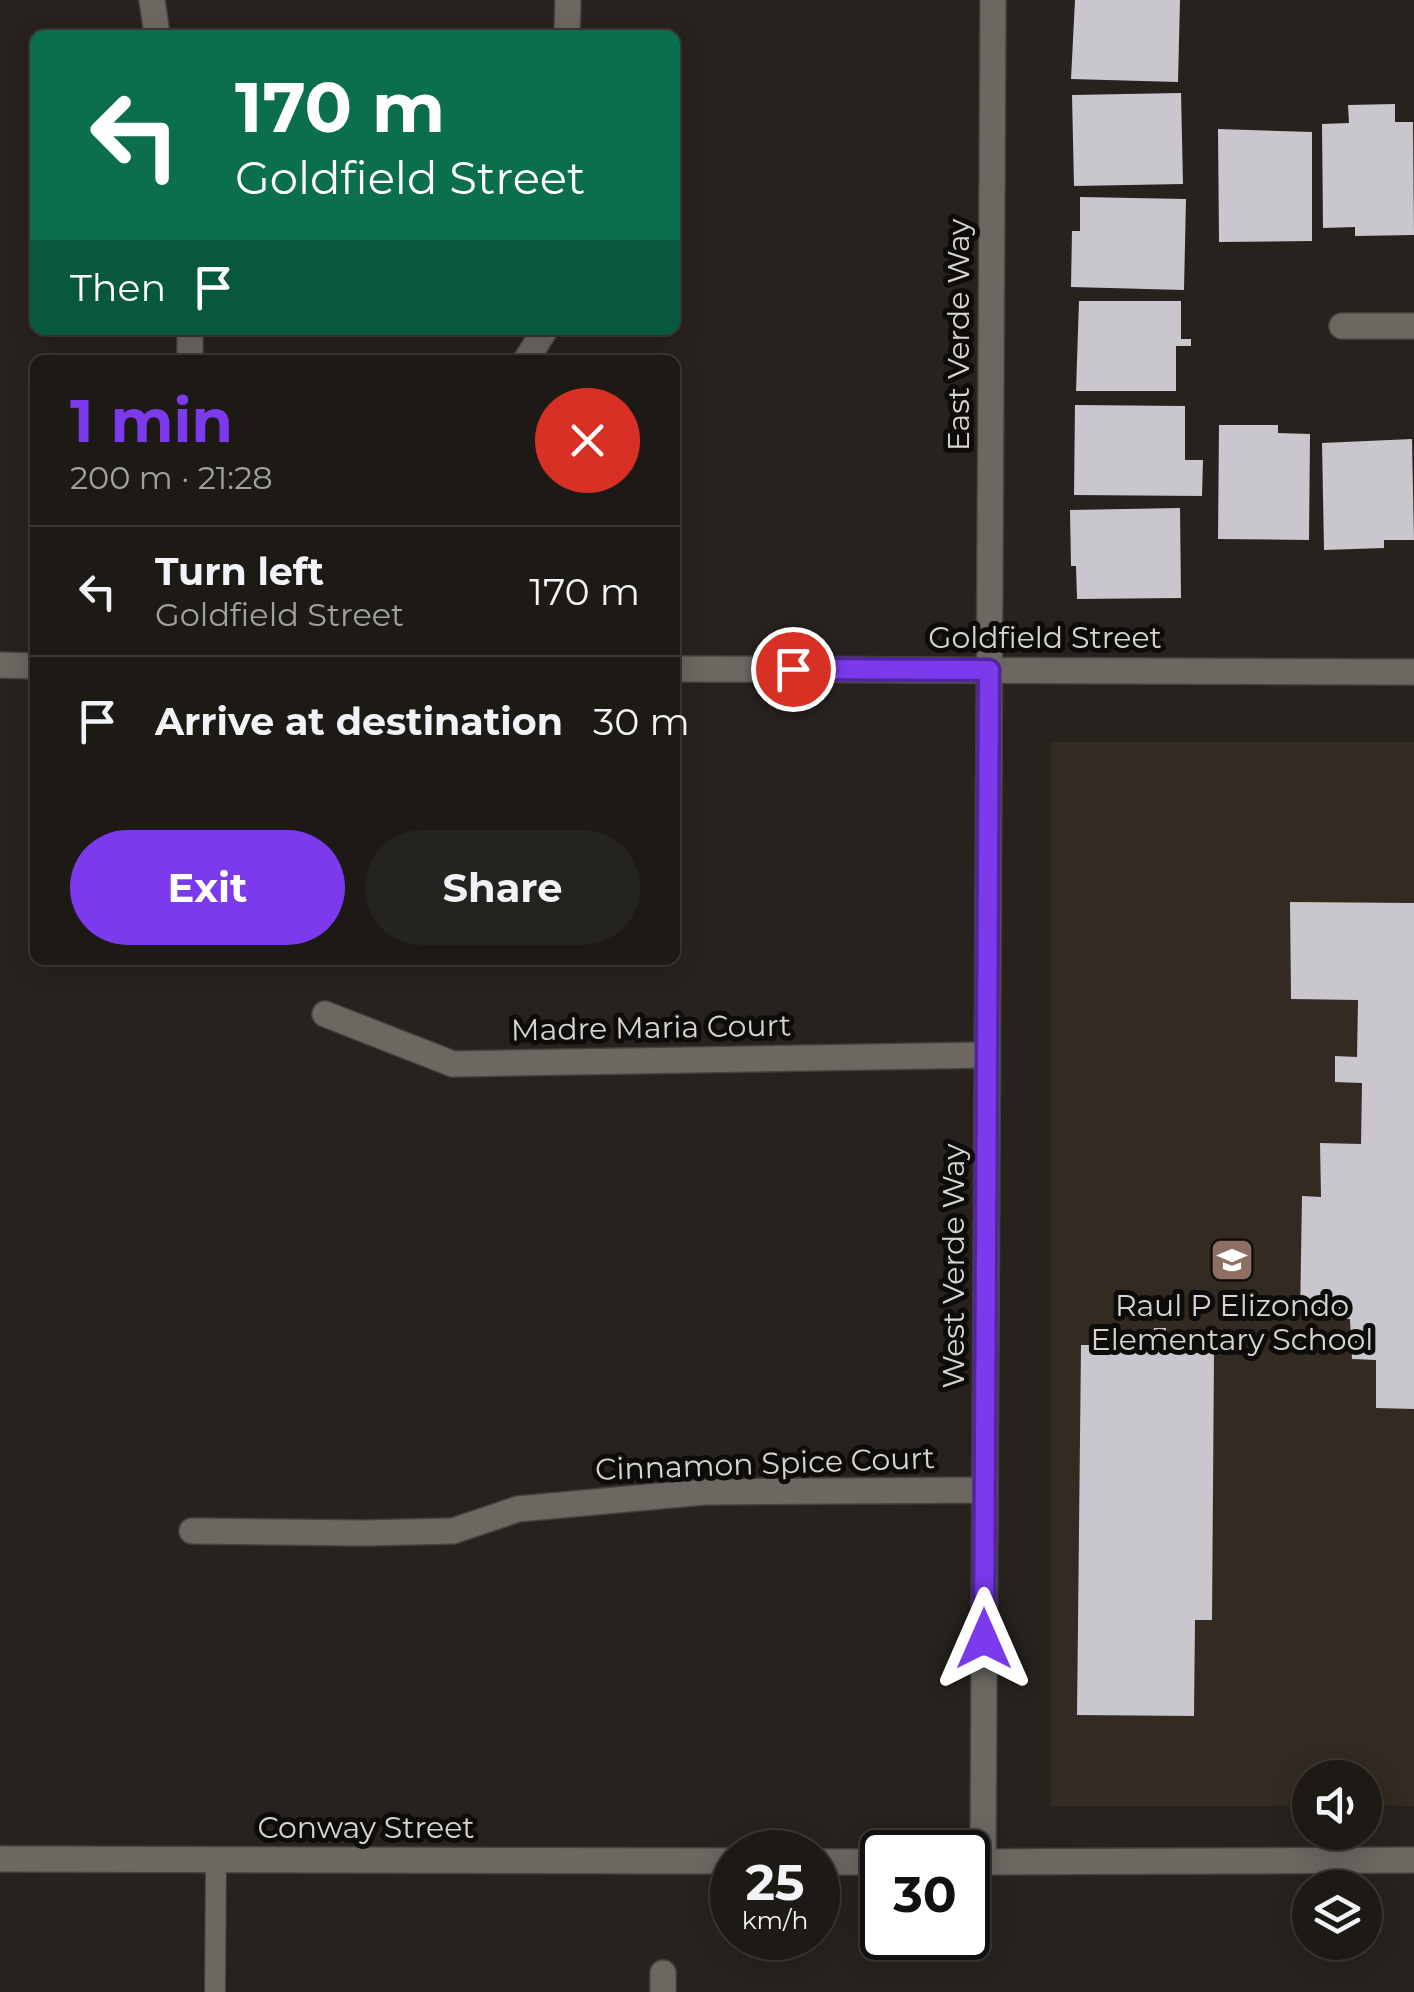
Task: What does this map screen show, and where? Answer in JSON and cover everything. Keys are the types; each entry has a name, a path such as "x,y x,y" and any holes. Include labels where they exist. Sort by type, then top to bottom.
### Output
{"street":[{"path":"152,0 156,30"},
{"path":"567,30 568,0"},
{"name":"East Verde Way","path":"989,670 994,0"},
{"path":"1342,326 1414,326"},
{"path":"0,666 30,666"},
{"name":"Goldfield Street","path":"680,668 1414,672"},
{"name":"West Verde Way","path":"976,1830 985,1490 989,670"},
{"name":"Madre Maria Court","path":"325,1014 453,1064 987,1056"},
{"name":"Cinnamon Spice Court","path":"192,1530 453,1530 518,1509 704,1492 985,1490"},
{"name":"Conway Street","path":"0,1859 710,1861"},
{"path":"990,1862 1414,1860"}],"lane":[{"path":"215,1992 216,1860"}],"shaded area":[{"name":"Raul P Elizondo Elementary School","path":"1051,742 1414,742 1414,1806 1382,1806 1382,1760 1292,1760 1292,1806 1051,1806"}],"building":[{"path":"1075,0 1180,0 1178,82 1071,79"},
{"path":"1181,93 1183,184 1074,186 1072,95"},
{"path":"1395,104 1395,122 1413,122 1414,235 1355,236 1355,227 1323,228 1322,124 1349,123 1348,105"},
{"path":"1218,129 1312,132 1312,241 1219,242"},
{"path":"1080,197 1186,199 1184,290 1071,287 1072,231 1080,231"},
{"path":"1079,301 1181,301 1181,339 1191,339 1191,346 1176,346 1176,391 1076,391"},
{"path":"1075,405 1185,406 1185,460 1203,460 1202,496 1074,495"},
{"path":"1219,425 1278,425 1278,433 1310,434 1309,540 1218,539"},
{"path":"1412,439 1414,540 1384,540 1384,548 1324,550 1322,443"},
{"path":"1180,508 1181,598 1077,599 1076,566 1071,566 1070,510"},
{"path":"1290,902 1414,903 1414,1409 1376,1408 1376,1360 1352,1359 1350,1319 1300,1318 1302,1196 1321,1197 1320,1143 1361,1144 1362,1083 1335,1082 1335,1056 1357,1057 1358,1000 1291,999"},
{"path":"1154,1328 1166,1328 1165,1353 1214,1353 1212,1620 1195,1620 1194,1716 1077,1715 1081,1345 1154,1345"}],"place":[{"name":"Raul P Elizondo Elementary School","path":"1232,1260"}],"route":[{"path":"793,669 989,670 984,1639"}]}
